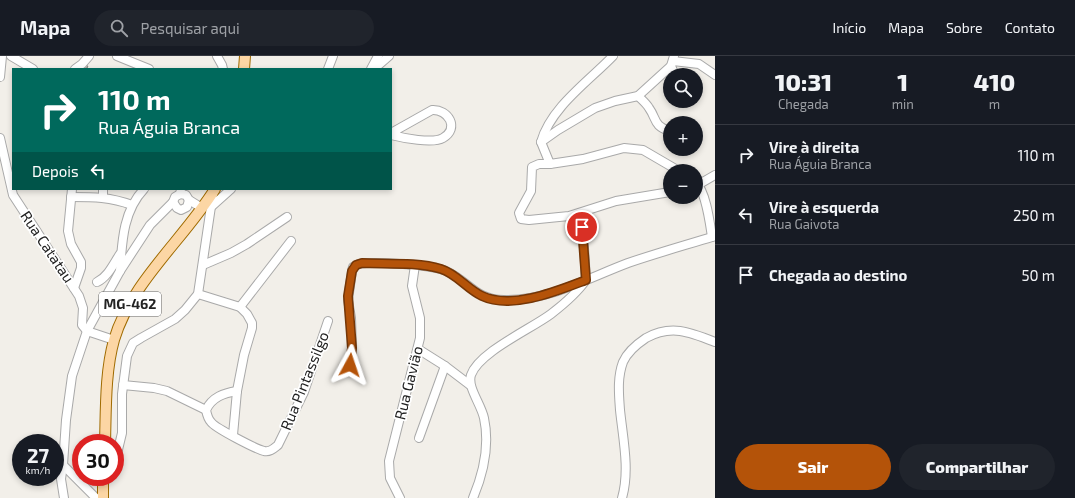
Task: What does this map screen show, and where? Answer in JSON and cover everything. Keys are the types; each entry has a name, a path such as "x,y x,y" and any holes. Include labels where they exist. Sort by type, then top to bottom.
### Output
{"main road":[{"path":"244,68 245,56"},
{"name":"MG-462","path":"105,434 107,393 114,340 128,307 143,284 192,220 207,207 214,191"},
{"path":"103,498 104,486"}],"street":[{"path":"0,77 2,56"},
{"path":"11,56 31,68"},
{"path":"81,67 89,56"},
{"path":"117,56 147,68"},
{"path":"217,56 223,68"},
{"path":"328,68 333,56"},
{"path":"373,68 378,56"},
{"path":"374,68 389,56"},
{"path":"550,164 541,142 546,128 556,114 587,80 613,56"},
{"path":"541,142 594,108 615,101 638,96 673,61 699,64 715,75"},
{"path":"638,96 650,109 658,124 663,128"},
{"path":"392,133 432,110 442,112 450,119 452,124 452,128 447,135 439,140 407,138 392,134"},
{"name":"Rua Catatau","path":"0,138 11,188 15,199 74,288 84,308 82,326 87,331"},
{"path":"663,193 616,201 563,217 529,220 521,219 519,215 531,191 532,167 539,164 550,164 583,159 624,148 643,150 666,164"},
{"path":"703,181 715,175"},
{"path":"120,271 121,252 126,223 132,205 143,190"},
{"path":"121,434 126,356 134,343 175,319 185,310 198,294 203,265 207,207 230,190"},
{"path":"64,450 67,405 72,376 87,331 120,271 150,225 173,202 175,196 181,191 189,200 207,207"},
{"path":"74,288 81,268 81,262 68,238 68,224 72,193 103,193 112,199 132,205"},
{"path":"350,365 352,348 348,300 353,267 356,265 362,263 415,265 439,269 447,271 482,296 491,299 504,300 538,297 628,264 714,237 703,195"},
{"path":"181,210 187,207 189,200"},
{"path":"173,202 174,206 192,220"},
{"path":"470,385 472,373 486,357 550,314 571,297 586,280 580,213"},
{"path":"203,265 231,254 287,217"},
{"path":"240,307 291,241"},
{"path":"98,282 108,273 121,252"},
{"name":"Rua Gavião","path":"400,498 390,478 389,461 418,349 421,330 420,318 412,286 415,265"},
{"path":"123,385 154,388 167,392 206,410 210,421 213,424 233,435 237,391 252,323 250,318 240,307 198,294"},
{"name":"Rua Pintassilgo","path":"233,435 247,444 264,451 274,449 278,445 304,392 328,321"},
{"path":"622,498 626,482 626,466 619,392 620,375 624,362 631,350 655,333 667,330 678,330 698,335 715,342"},
{"path":"87,331 114,340"},
{"path":"418,349 445,366 470,385 484,417 486,446 483,472 472,498"},
{"path":"419,438 445,366"},
{"path":"206,410 209,404 218,396 228,392 237,391"},
{"path":"64,466 96,498"},
{"path":"62,486 64,498"}],"building":[{"path":"84,61 88,67 76,68 75,66"}],"route":[{"path":"350,365 352,348 348,300 352,271 353,267 356,265 362,263 415,265 439,269 447,271 474,291 491,299 504,300 538,297 586,280 582,227"}]}
